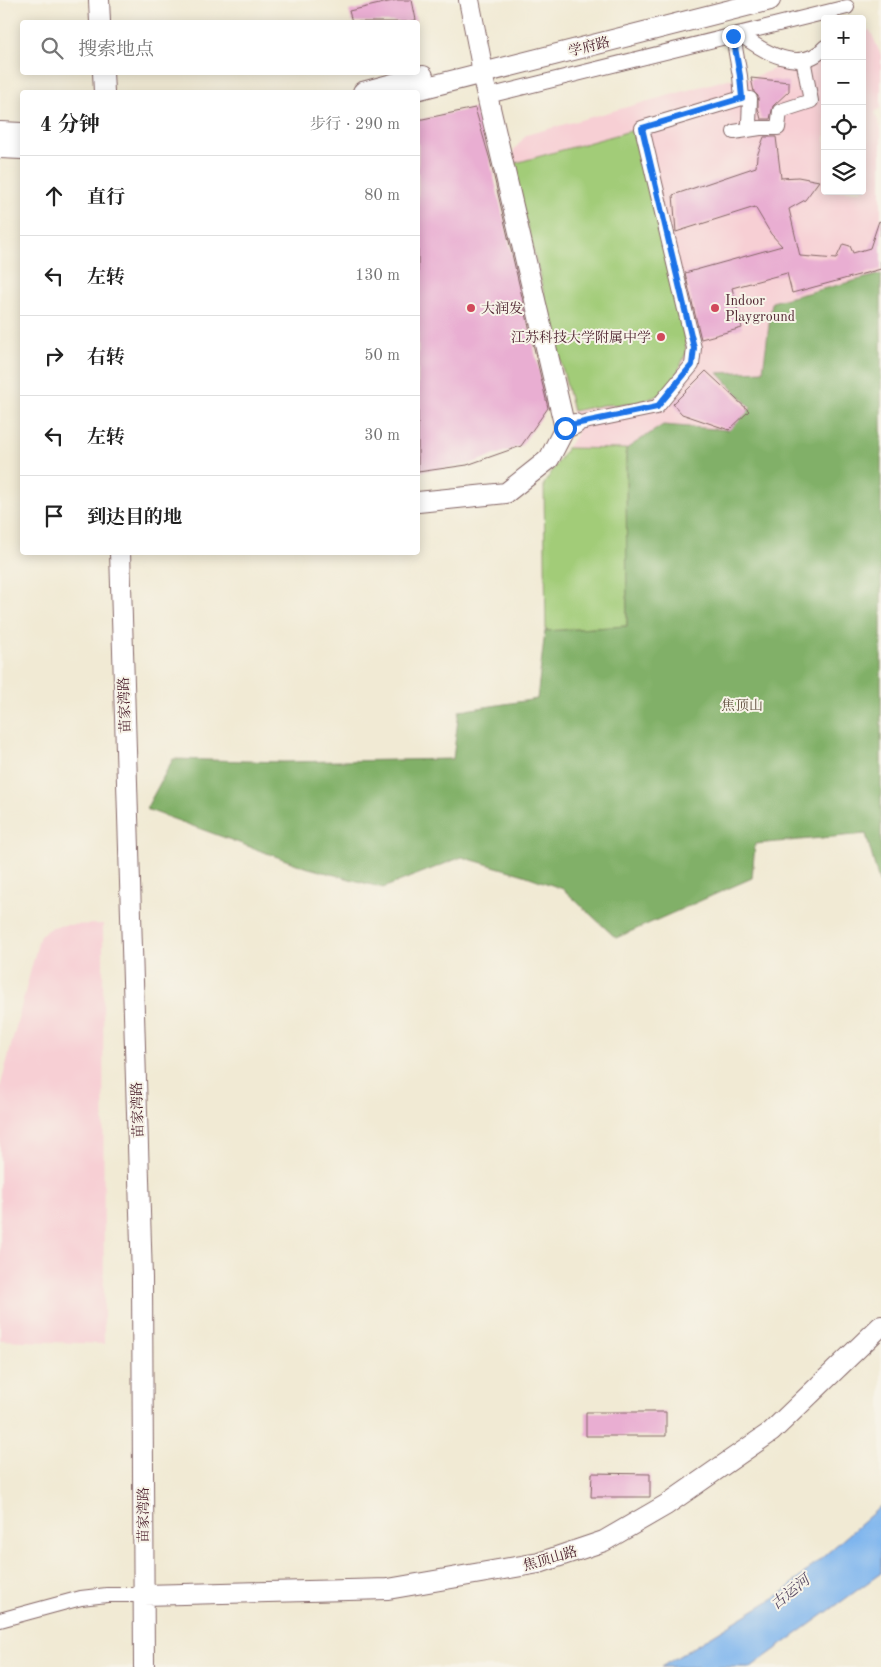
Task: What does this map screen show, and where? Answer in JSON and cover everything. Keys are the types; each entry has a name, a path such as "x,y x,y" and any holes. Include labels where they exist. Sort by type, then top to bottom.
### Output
{"street":[{"path":"99,0 100,20"},
{"path":"420,502 506,493 549,460 570,426 481,67 468,0"},
{"name":"学府路","path":"414,90 481,67 718,0"},
{"name":"学府路","path":"372,90 481,67 770,0"},
{"path":"488,96 846,9"},
{"path":"736,35 771,54 795,60 821,52"},
{"path":"736,35 742,98"},
{"path":"734,132 760,128 778,128 780,111 810,101 803,58"},
{"path":"103,75 104,90"},
{"path":"570,426 657,407 692,365 694,348 642,128 742,98 750,99 749,124 754,129"},
{"path":"0,132 20,133"},
{"path":"0,148 20,149"},
{"name":"苗家湾路","path":"120,555 142,1278 144,1667"},
{"name":"焦顶山路","path":"144,1595 388,1589 539,1563 604,1541 666,1505 771,1432 881,1326"},
{"path":"0,1620 81,1598 144,1595"}],"shaded area":[{"name":"江苏科技大学附属中学","path":"870,30 881,55 881,108 875,112 881,129 881,274 772,302 763,371 752,408 729,430 663,425 626,449 627,626 544,484 577,433 512,164 514,150 526,135 728,79 751,78 821,51 821,195 866,195 866,32"},
{"path":"103,924 104,1344 0,1340 0,1088 40,935 52,927"}],"green space":[{"path":"634,130 685,326 686,353 676,376 664,393 636,404 603,405 573,411 512,164"},
{"name":"焦顶山","path":"881,274 881,889 866,834 755,844 752,878 616,938 563,889 524,875 462,857 383,888 305,867 146,809 173,759 283,762 453,759 459,711 537,699 545,631 627,626 626,449 663,425 729,430 751,408 718,373 763,371 772,302"},
{"path":"567,448 626,449 627,626 546,631 544,484"}],"water":[{"name":"古运河","path":"881,1506 881,1573 751,1667 661,1667 782,1593"}],"building":[{"path":"397,0 412,0 416,20 351,20 349,11"},
{"path":"751,78 789,82 789,91 773,106 770,119 761,119 758,108 758,96 754,92"},
{"name":"大润发","path":"475,108 490,160 548,408 521,446 467,465 420,472 420,120"},
{"path":"764,137 776,137 781,178 798,177 819,181 805,200 789,209 800,256 836,259 843,244 850,246 853,253 870,248 879,221 881,222 881,269 792,293 787,273 732,288 742,328 701,339 685,273 782,246 771,234 755,207 676,232 673,195 756,167 757,156"},
{"path":"706,371 749,411 729,430 682,414 673,404"},
{"path":"586,1412 666,1412 666,1436 586,1436"},
{"path":"592,1473 650,1474 650,1497 591,1497"}],"place":[{"name":"大润发","path":"471,308"},
{"name":"Indoor Playground","path":"715,308"},
{"name":"江苏科技大学附属中学","path":"661,337"}],"route":[{"path":"565,428 575,424 657,407 692,365 694,348 642,128 742,98 733,36"}]}
